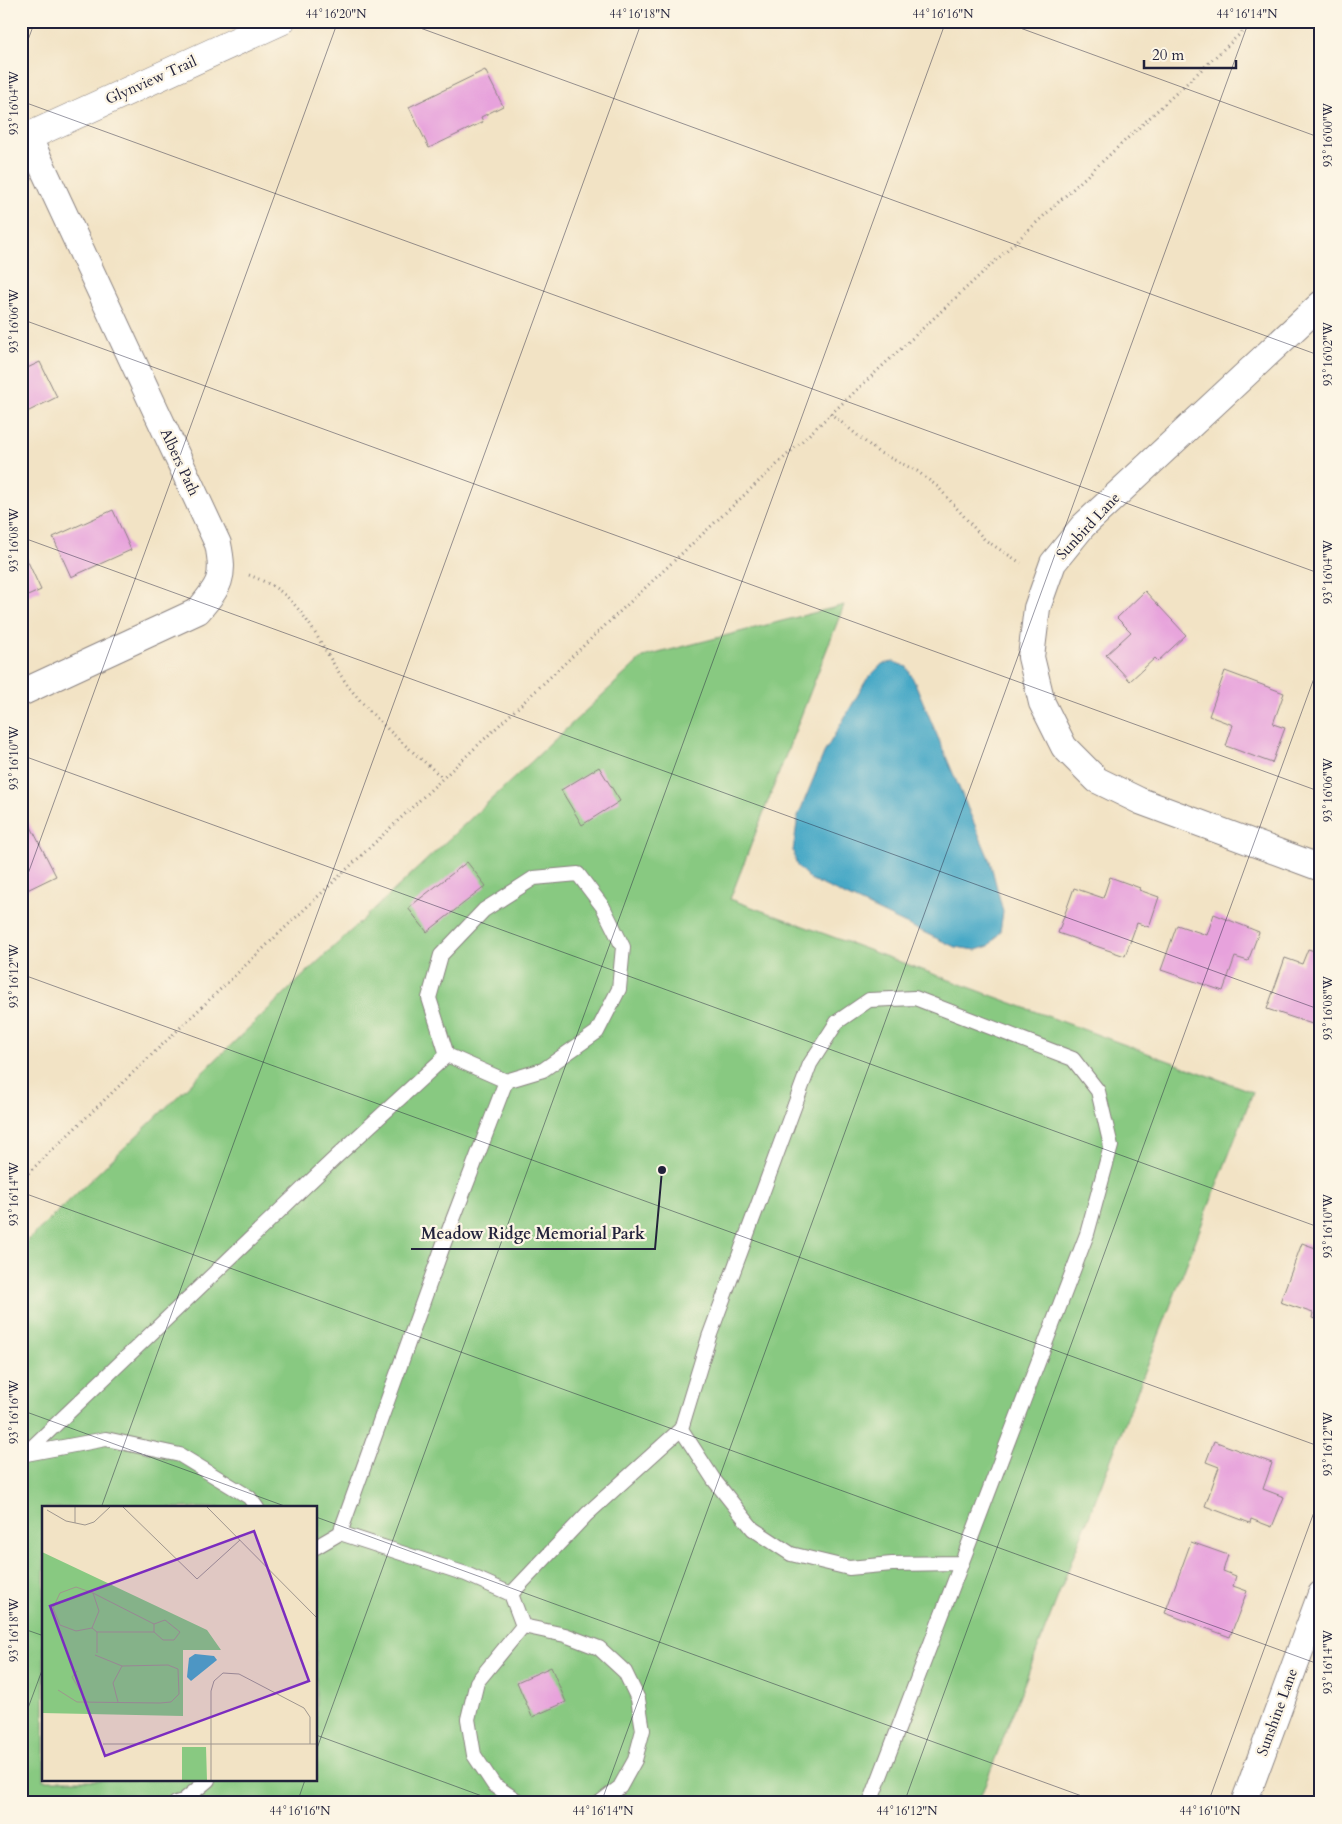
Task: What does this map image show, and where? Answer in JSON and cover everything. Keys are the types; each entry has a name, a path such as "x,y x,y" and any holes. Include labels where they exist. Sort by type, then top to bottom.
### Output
{"street":[{"name":"Glynview Trail","path":"25,138 281,21"},
{"name":"Albers Path","path":"21,693 198,611 216,591 222,566 218,544 25,138"},
{"name":"Sunbird Lane","path":"1321,304 1083,526 1053,563 1037,608 1031,657 1042,703 1064,747 1097,780 1140,801 1321,868"},
{"name":"Sunshine Lane","path":"1244,1803 1321,1594"}],"lane":[{"path":"578,874 603,907 623,947 619,989 597,1032 543,1070 506,1081 446,1055 429,998 441,955 484,910 534,878 578,874"},
{"path":"511,1594 587,1514 681,1429 709,1337 810,1064 837,1022 869,1000 915,998 1073,1059 1098,1091 1111,1146 1087,1234 870,1803"},
{"path":"24,1455 336,1157 446,1055"},
{"path":"318,1546 340,1533 444,1243 506,1081"},
{"path":"681,1429 714,1480 753,1529 791,1554 849,1568 892,1564 961,1563"},
{"path":"24,1455 106,1439 180,1455 248,1497 255,1506"},
{"path":"340,1533 466,1574 511,1594 523,1626"},
{"path":"521,1803 494,1785 474,1755 468,1719 477,1682 523,1626"},
{"path":"523,1626 564,1635 599,1648 625,1672 638,1699 643,1730 635,1760 620,1787 599,1803"},
{"path":"176,1803 183,1801 206,1782"}],"path":[{"path":"21,1180 443,778 830,414 1254,21"},
{"path":"830,414 878,452 924,476 938,487 985,540 1021,562"},
{"path":"222,566 267,582 285,595 305,618 349,687 385,726 443,778"}],"green space":[{"path":"844,605 730,899 1253,1092 978,1803 21,1803 21,1247 307,972 643,657"}],"water":[{"path":"894,662 907,667 915,683 990,861 1003,912 1000,932 989,946 976,950 955,947 810,879 797,866 793,851 798,816 824,753 867,679 882,664"}],"building":[{"path":"485,70 503,106 481,117 483,122 429,148 409,107"},
{"path":"40,362 57,397 21,415 21,371"},
{"path":"113,510 131,550 71,577 53,537"},
{"path":"23,551 41,590 21,599 21,552"},
{"path":"1145,591 1186,635 1158,661 1155,658 1130,681 1106,655 1131,632 1117,618"},
{"path":"1225,671 1284,693 1273,724 1285,728 1272,763 1226,746 1233,725 1209,716"},
{"path":"599,767 620,801 582,825 561,790"},
{"path":"21,807 56,876 21,893"},
{"path":"467,862 486,886 427,932 408,908"},
{"path":"1110,877 1159,897 1149,927 1137,923 1125,956 1058,933 1074,888 1103,898"},
{"path":"1214,914 1259,932 1248,961 1235,957 1223,991 1161,970 1177,925 1207,935"},
{"path":"1308,949 1321,953 1321,1017 1318,1026 1267,1009 1285,958 1302,964"},
{"path":"1302,1243 1321,1250 1321,1321 1312,1318 1313,1313 1280,1302"},
{"path":"1214,1441 1272,1463 1263,1489 1284,1497 1272,1527 1251,1519 1250,1523 1205,1506 1219,1467 1206,1462"},
{"path":"1191,1542 1228,1555 1223,1571 1236,1576 1233,1586 1247,1591 1230,1637 1165,1613"},
{"path":"551,1667 566,1702 532,1717 517,1682"}],"place":[{"name":"Meadow Ridge Memorial Park","path":"662,1170"}]}
